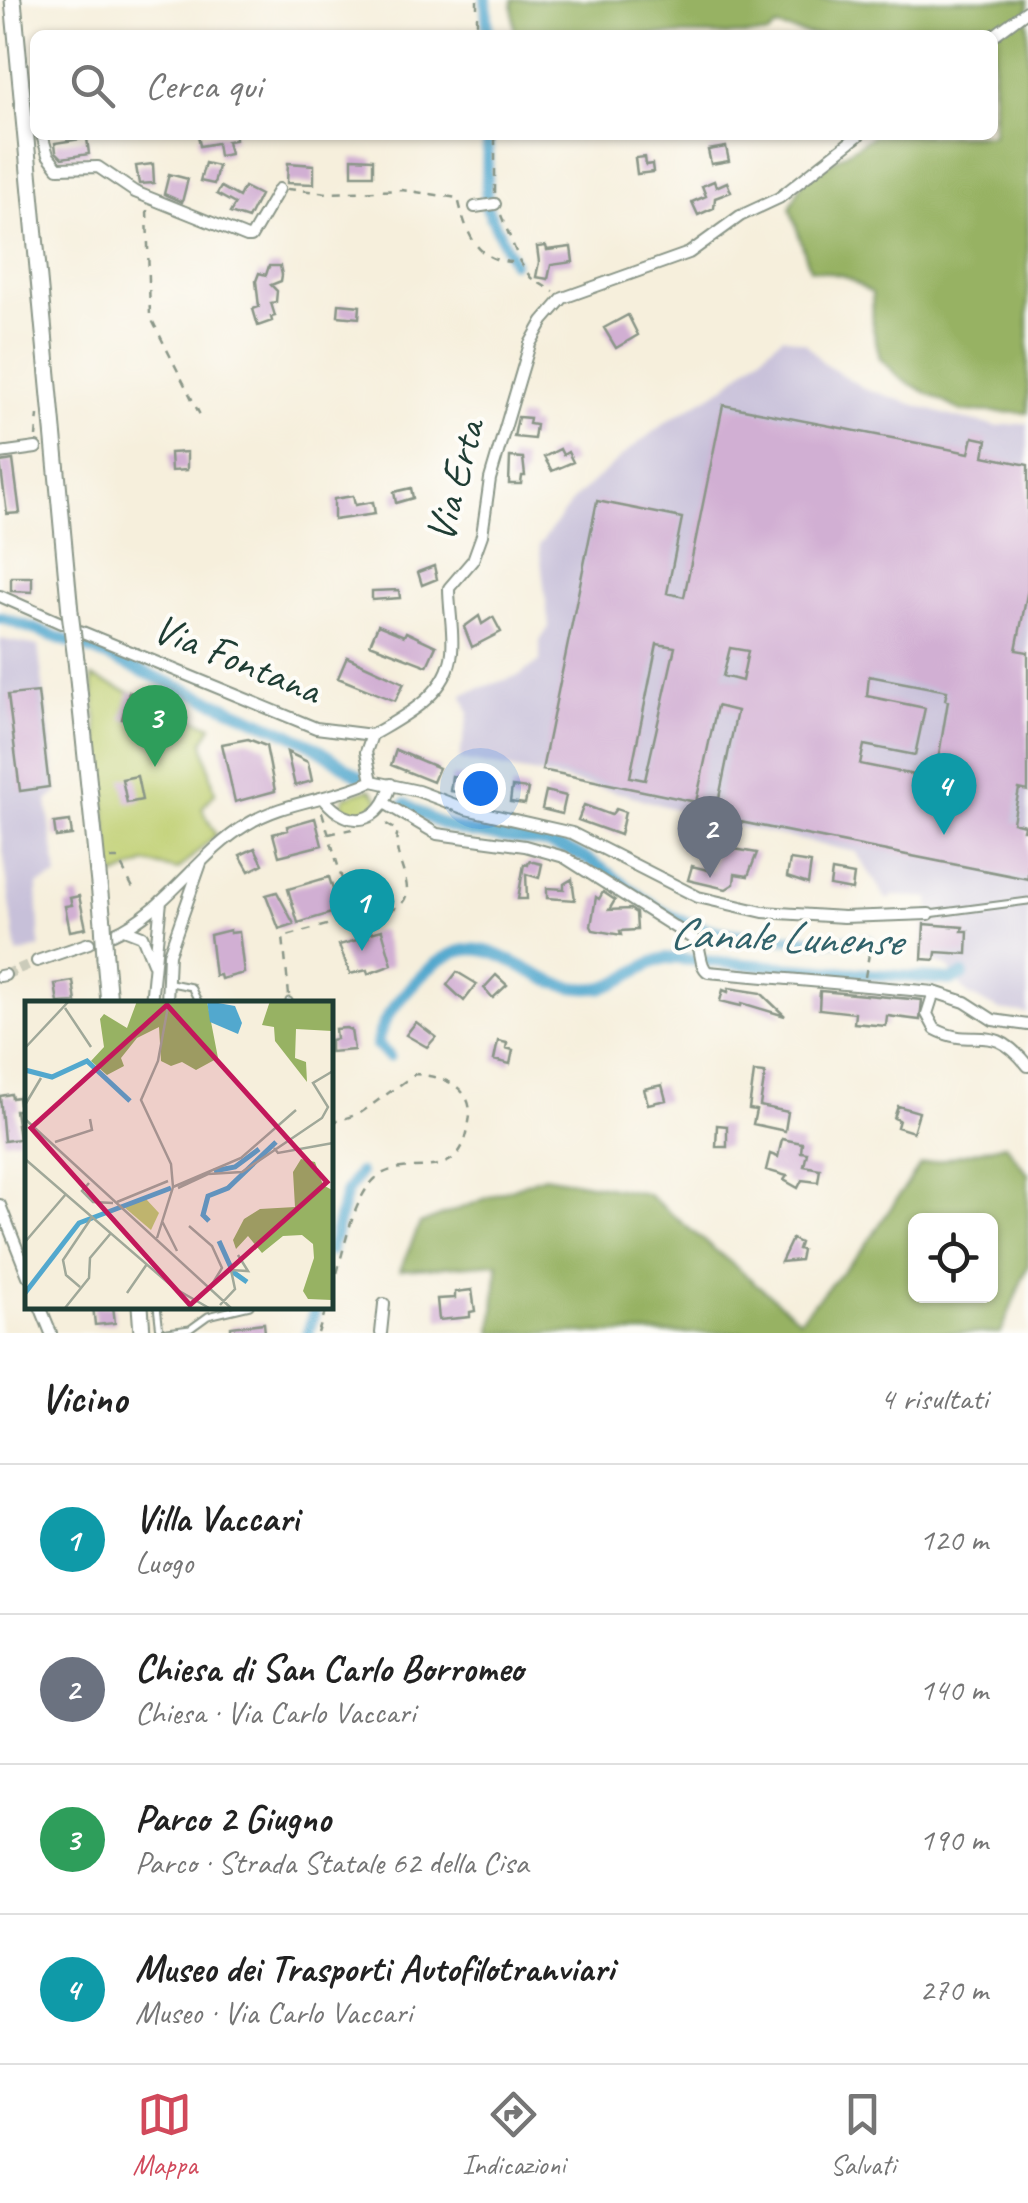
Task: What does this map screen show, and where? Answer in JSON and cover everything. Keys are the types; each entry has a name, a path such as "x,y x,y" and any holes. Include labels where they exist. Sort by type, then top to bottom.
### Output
{"main road":[{"path":"13,0 30,122"},
{"path":"31,140 65,618 76,660 94,860 113,929 105,958 109,1001"},
{"path":"140,1308 142,1333"}],"street":[{"path":"998,32 1028,10"},
{"path":"44,140 58,168 98,166 148,198 247,238 280,189"},
{"path":"563,298 689,254 740,216 779,198 853,140"},
{"path":"475,206 494,204"},
{"name":"Via Erta","path":"372,735 424,702 446,674 452,658 449,588 473,560 482,535 490,479 530,344 563,298"},
{"path":"0,453 36,448"},
{"path":"0,596 65,618"},
{"name":"Via Fontana","path":"80,631 316,728 372,735"},
{"path":"372,735 366,752 372,781"},
{"path":"113,929 161,901 235,832 258,818 372,781 466,809 572,833 698,896 763,912 844,917 929,914"},
{"path":"322,800 333,810 357,819 380,812 391,784"},
{"path":"386,804 437,834 524,846 564,857 690,936 701,950 702,965 714,974 934,992 965,1002 993,1020 1028,1026"},
{"path":"167,1001 169,954 202,862"},
{"path":"161,901 182,918"},
{"path":"151,1001 161,901"},
{"path":"113,929 142,936 155,968"},
{"path":"37,961 89,944"},
{"path":"934,992 927,1014 935,1029 949,1035 1002,1040 1028,1066"},
{"path":"0,1205 25,1268"},
{"path":"381,1333 384,1304"},
{"path":"41,1308 51,1333"}],"lane":[{"path":"929,914 1028,901"},
{"path":"168,982 191,987 198,1001"},
{"path":"157,1308 160,1333 190,1329 208,1316 242,1308"}],"path":[{"path":"477,0 477,30"},
{"path":"280,189 328,193 402,190 458,198 463,220 483,256 500,262 520,262 531,278 563,298"},
{"path":"148,198 150,316 203,421"},
{"path":"322,800 347,896 357,912"},
{"path":"289,1001 283,937 345,920 357,912 381,914 402,904 406,896 404,875 394,850 398,832 383,820"},
{"path":"94,860 118,859 134,890"},
{"path":"865,978 870,948"},
{"path":"332,1122 359,1114 414,1074 446,1081 464,1093 471,1110 468,1131 452,1160 426,1169 399,1165 372,1181 358,1205 332,1291"},
{"path":"318,1333 327,1308"}],"shaded area":[{"path":"783,336 806,343 823,363 863,388 956,418 996,426 1028,423 1028,1014 999,1010 967,994 947,966 922,959 924,924 930,924 929,898 886,899 856,852 712,821 629,795 459,760 469,712 462,694 520,675 540,661 540,641 549,627 539,545 575,498 628,451 670,419 723,388"},
{"path":"0,639 38,646 57,793 47,801 57,877 37,885 40,948 17,954 0,829"}],"green space":[{"path":"512,0 1028,0 1028,413 961,411 901,379 880,358 873,328 872,293 844,276 810,269 790,208 803,180 866,140 998,140 998,30 515,30"},
{"path":"92,677 212,726 203,742 215,793 202,808 216,835 178,870 146,863 116,876 111,870"},
{"path":"370,789 379,798 368,812 352,813 342,807 344,797"},
{"path":"1005,1144 1028,1174 1028,1265 1001,1333 492,1333 498,1263 400,1270 420,1224 544,1176 647,1194 799,1319 863,1249 920,1165"}],"building":[{"path":"87,140 89,154 62,158 55,143"},
{"path":"199,140 235,140 227,141 230,154 219,156 217,143 200,146"},
{"path":"726,147 729,161 711,164 708,150"},
{"path":"645,157 653,172 637,174 635,158"},
{"path":"352,158 373,159 373,175 352,175"},
{"path":"205,163 218,166 214,184 200,181"},
{"path":"288,163 314,165 314,184 287,183"},
{"path":"153,164 154,183 139,184 136,166"},
{"path":"169,174 188,179 182,202 164,194"},
{"path":"714,181 716,187 727,182 731,192 715,198 714,208 698,215 692,202 706,196 702,186"},
{"path":"221,187 239,197 244,187 260,195 248,219 230,213 235,204 217,194"},
{"path":"546,246 547,250 571,247 573,262 551,265 548,279 536,277 537,247"},
{"path":"269,266 280,266 282,275 281,281 271,285 277,291 276,302 271,303 275,316 258,326 253,309 259,307 256,281 259,273 266,275"},
{"path":"339,304 360,306 359,318 338,316"},
{"path":"628,315 638,335 616,348 604,328"},
{"path":"723,405 969,453 973,437 987,440 984,456 1028,465 1028,589 1016,650 1028,652 1028,791 1019,789 1013,822 1028,830 1028,879 715,817 737,711 717,706 696,802 542,770 597,501 682,518 667,593 684,597","holes":["657,644 675,647 645,780 630,777","730,648 748,651 742,681 723,676","869,676 947,691 935,779 860,764 864,745 915,755 925,708 867,696"]},
{"path":"518,417 530,418 529,424 536,425 534,439 514,437"},
{"path":"560,449 563,455 568,452 573,462 552,471 544,457"},
{"path":"187,452 187,470 171,471 170,453"},
{"path":"510,457 523,458 525,476 521,484 509,484"},
{"path":"13,460 20,513 7,514 0,462"},
{"path":"411,488 413,498 396,503 394,492"},
{"path":"353,496 355,505 373,502 375,514 334,520 334,499"},
{"path":"434,566 437,579 422,585 418,572"},
{"path":"11,577 32,577 32,592 11,591"},
{"path":"399,590 400,598 372,600 372,591"},
{"path":"479,616 482,624 493,617 501,632 472,647 464,627"},
{"path":"378,625 436,646 427,666 370,644"},
{"path":"347,657 404,683 395,701 338,678"},
{"path":"38,692 49,787 20,791 8,695"},
{"path":"129,692 143,696 136,722 122,719"},
{"path":"248,739 266,746 275,791 235,802 222,744"},
{"path":"396,750 439,768 433,782 391,765"},
{"path":"287,752 308,762 312,781 295,786"},
{"path":"137,776 142,800 127,803 122,779"},
{"path":"452,776 465,778 463,793 450,791"},
{"path":"483,781 496,783 493,799 478,796"},
{"path":"512,787 528,789 525,804 510,802"},
{"path":"546,791 566,796 562,814 542,809"},
{"path":"584,805 611,815 616,809 625,812 620,835 578,820"},
{"path":"315,818 322,845 279,856 273,834"},
{"path":"70,821 72,835 56,837 54,823"},
{"path":"717,846 757,853 748,876 735,874 734,884 726,889 688,880 692,866 711,871"},
{"path":"255,848 263,864 249,871 240,855"},
{"path":"790,860 811,863 808,884 787,877"},
{"path":"524,864 542,864 539,878 526,874 527,899 518,899"},
{"path":"832,871 854,875 852,890 830,886"},
{"path":"329,877 336,899 331,900 335,912 298,923 288,889"},
{"path":"572,879 575,900 547,898 547,888 564,889 564,884"},
{"path":"277,892 294,924 279,929 266,895"},
{"path":"603,892 615,900 609,910 630,909 636,913 637,930 620,931 621,935 593,930 596,897 599,899"},
{"path":"79,896 86,928 70,931 65,906 72,905 70,898"},
{"path":"924,924 963,927 962,931 968,931 967,954 936,952 935,960 922,959"},
{"path":"382,930 392,965 368,974 367,970 350,974 339,945"},
{"path":"239,932 244,973 221,979 220,975 215,976 210,935"},
{"path":"457,972 477,984 464,1001 447,985"},
{"path":"496,975 507,985 493,998 484,988"},
{"path":"73,981 76,1001 58,1001 55,984"},
{"path":"729,988 761,993 785,1016 720,1001 723,990 728,992"},
{"path":"820,991 922,1000 920,1020 887,1016 886,1026 854,1023 855,1013 819,1009"},
{"path":"416,1022 436,1037 427,1047 406,1035"},
{"path":"335,1029 351,1030 354,1050 332,1052"},
{"path":"498,1041 513,1050 510,1064 494,1060"},
{"path":"754,1072 765,1073 760,1106 788,1112 785,1131 753,1124 756,1110 749,1109"},
{"path":"662,1085 666,1100 648,1104 644,1089"},
{"path":"11,1094 12,1098 18,1097 20,1110 15,1110 19,1139 4,1141 0,1096"},
{"path":"898,1106 919,1112 913,1132 897,1127 899,1120 894,1118"},
{"path":"717,1125 727,1126 727,1147 716,1147"},
{"path":"782,1139 802,1143 801,1152 807,1153 804,1166 820,1169 818,1182 802,1180 798,1188 784,1180 787,1176 766,1170 770,1154 778,1157"},
{"path":"792,1239 800,1243 800,1260 781,1262"},
{"path":"472,1290 475,1311 470,1312 470,1317 439,1320 437,1299 455,1298 455,1292"},
{"path":"93,1308 113,1308 115,1323 95,1325"},
{"path":"264,1323 265,1333 231,1333 231,1327"}],"waterway":[{"name":"Canale Lunense","path":"486,0 488,30"},
{"name":"Canale Lunense","path":"488,140 486,206 513,262"},
{"path":"0,617 87,648 288,733 359,776"},
{"path":"405,804 454,828 567,850 596,865 663,912 700,927 772,938 869,941"},
{"name":"Canale Lunense","path":"389,1056 377,1045 389,1014 438,962 461,951 483,950 569,987 606,986 666,958 952,980 963,975"},
{"name":"Canale Lunense","path":"332,1245 346,1193 359,1173"},
{"name":"Canale Lunense","path":"308,1333 315,1308"}],"tunnel":[{"path":"5,975 37,961"}],"place":[{"name":"Parco 2 Giugno","path":"155,767"},
{"name":"Museo dei Trasporti Autofilotranviari","path":"944,835"},
{"name":"Chiesa di San Carlo Borromeo","path":"710,878"},
{"name":"Villa Vaccari","path":"362,951"}]}
